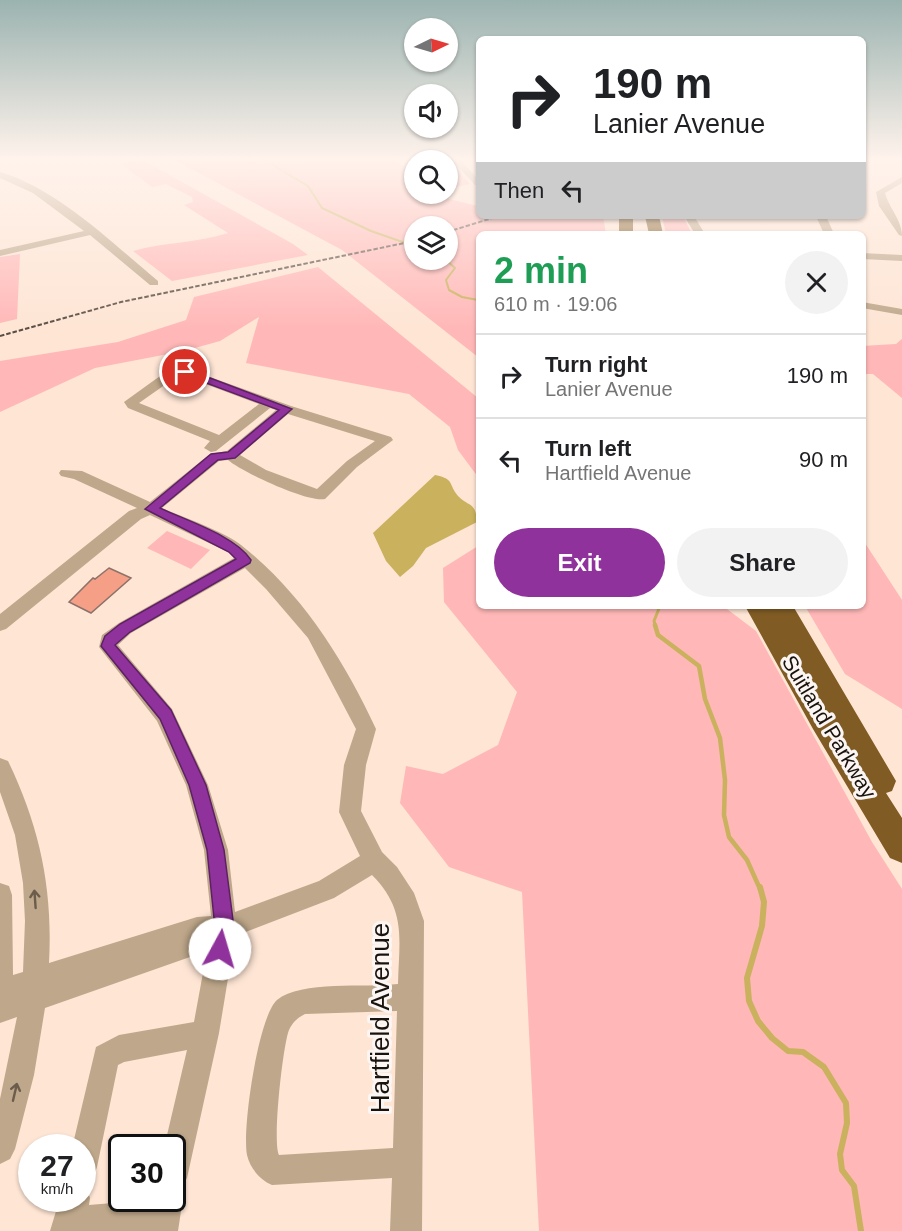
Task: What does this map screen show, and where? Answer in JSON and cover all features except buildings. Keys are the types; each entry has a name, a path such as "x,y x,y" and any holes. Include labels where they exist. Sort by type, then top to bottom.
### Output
{"highway":[{"name":"Suitland Parkway","path":"760,609 814,704 902,847"},
{"name":"Suitland Parkway","path":"782,609 833,702 902,814"}],"street":[{"path":"68,215 154,283"},
{"path":"890,215 902,233"},
{"path":"0,253 91,232"},
{"path":"866,256 902,258"},
{"path":"866,306 902,312"},
{"path":"231,455 238,463 255,471 320,495 352,464 387,440 286,409 185,372 172,374 131,402 133,405 222,439 244,445"},
{"path":"215,457 211,452 211,447 269,402"},
{"path":"0,624 146,521 151,509 215,457 231,455 286,409"},
{"name":"Hartfield Avenue","path":"66,473 77,474 234,548 272,584 314,633 366,729 355,765 350,812 374,860 389,875 405,902 412,921 406,1231"},
{"path":"182,1134 205,1033 224,928 216,850 197,785 165,715 108,646 110,640 125,628 245,560"},
{"path":"0,639 75,571"},
{"path":"0,768 15,799 29,845 36,901 33,990 28,1032 0,1149"},
{"path":"0,992 33,990 198,942 224,928 326,890 374,860"},
{"path":"0,894 0,975"},
{"path":"0,1010 33,990"},
{"path":"408,1162 272,1170 262,1155 262,1132 267,1077 275,1029 286,1010 303,1002 375,1000 412,996"},
{"path":"89,1134 106,1057 119,1049 205,1033"},
{"path":"70,1217 165,1215"}],"shaded area":[{"path":"200,215 242,215 308,255 172,281 133,251 205,239 228,233"},
{"path":"278,215 476,215 476,219 604,219 606,231 476,231 476,355 342,250"},
{"path":"663,219 684,219 690,231 665,231"},
{"path":"20,254 17,319 0,323 0,257"},
{"path":"318,267 476,396 476,474 458,450 450,427 409,394 246,363 259,317 220,341 184,351 95,368 0,412 0,361 118,342 186,320 194,297"},
{"path":"902,339 902,398 873,374 866,374 866,346 896,344"},
{"path":"435,475 448,480 458,496 473,507 476,515 476,523 426,548 413,566 400,577 386,561 373,533"},
{"path":"167,531 210,550 191,569 147,548"},
{"path":"866,545 902,600 902,709 845,674 807,609 866,609"},
{"path":"476,547 476,609 727,609 756,631 872,842 902,889 902,1231 539,1231 522,892 449,867 400,803 406,766 443,774 498,745 517,692 444,602 443,568"}],"waterway":[{"path":"338,215 371,231 404,243"},
{"path":"454,270 446,280 449,290 462,297 476,300"},
{"path":"656,627 654,621 659,609"},
{"path":"655,625 658,635 699,666 705,699 720,738 725,780 724,815 729,837 747,860 760,889"},
{"path":"760,887 764,902 762,926 747,978 749,1001 758,1021 772,1038 788,1051 803,1052 824,1067 846,1103 847,1123 840,1154 842,1170 854,1186 861,1231"}],"railway":[{"path":"458,229 489,219"},
{"path":"0,336 121,302 404,243"}],"route":[{"path":"185,372 286,409 231,455 215,457 151,509 234,548 245,560 115,634 108,646 165,715 179,741 197,785 216,850 224,928 220,949"}]}
